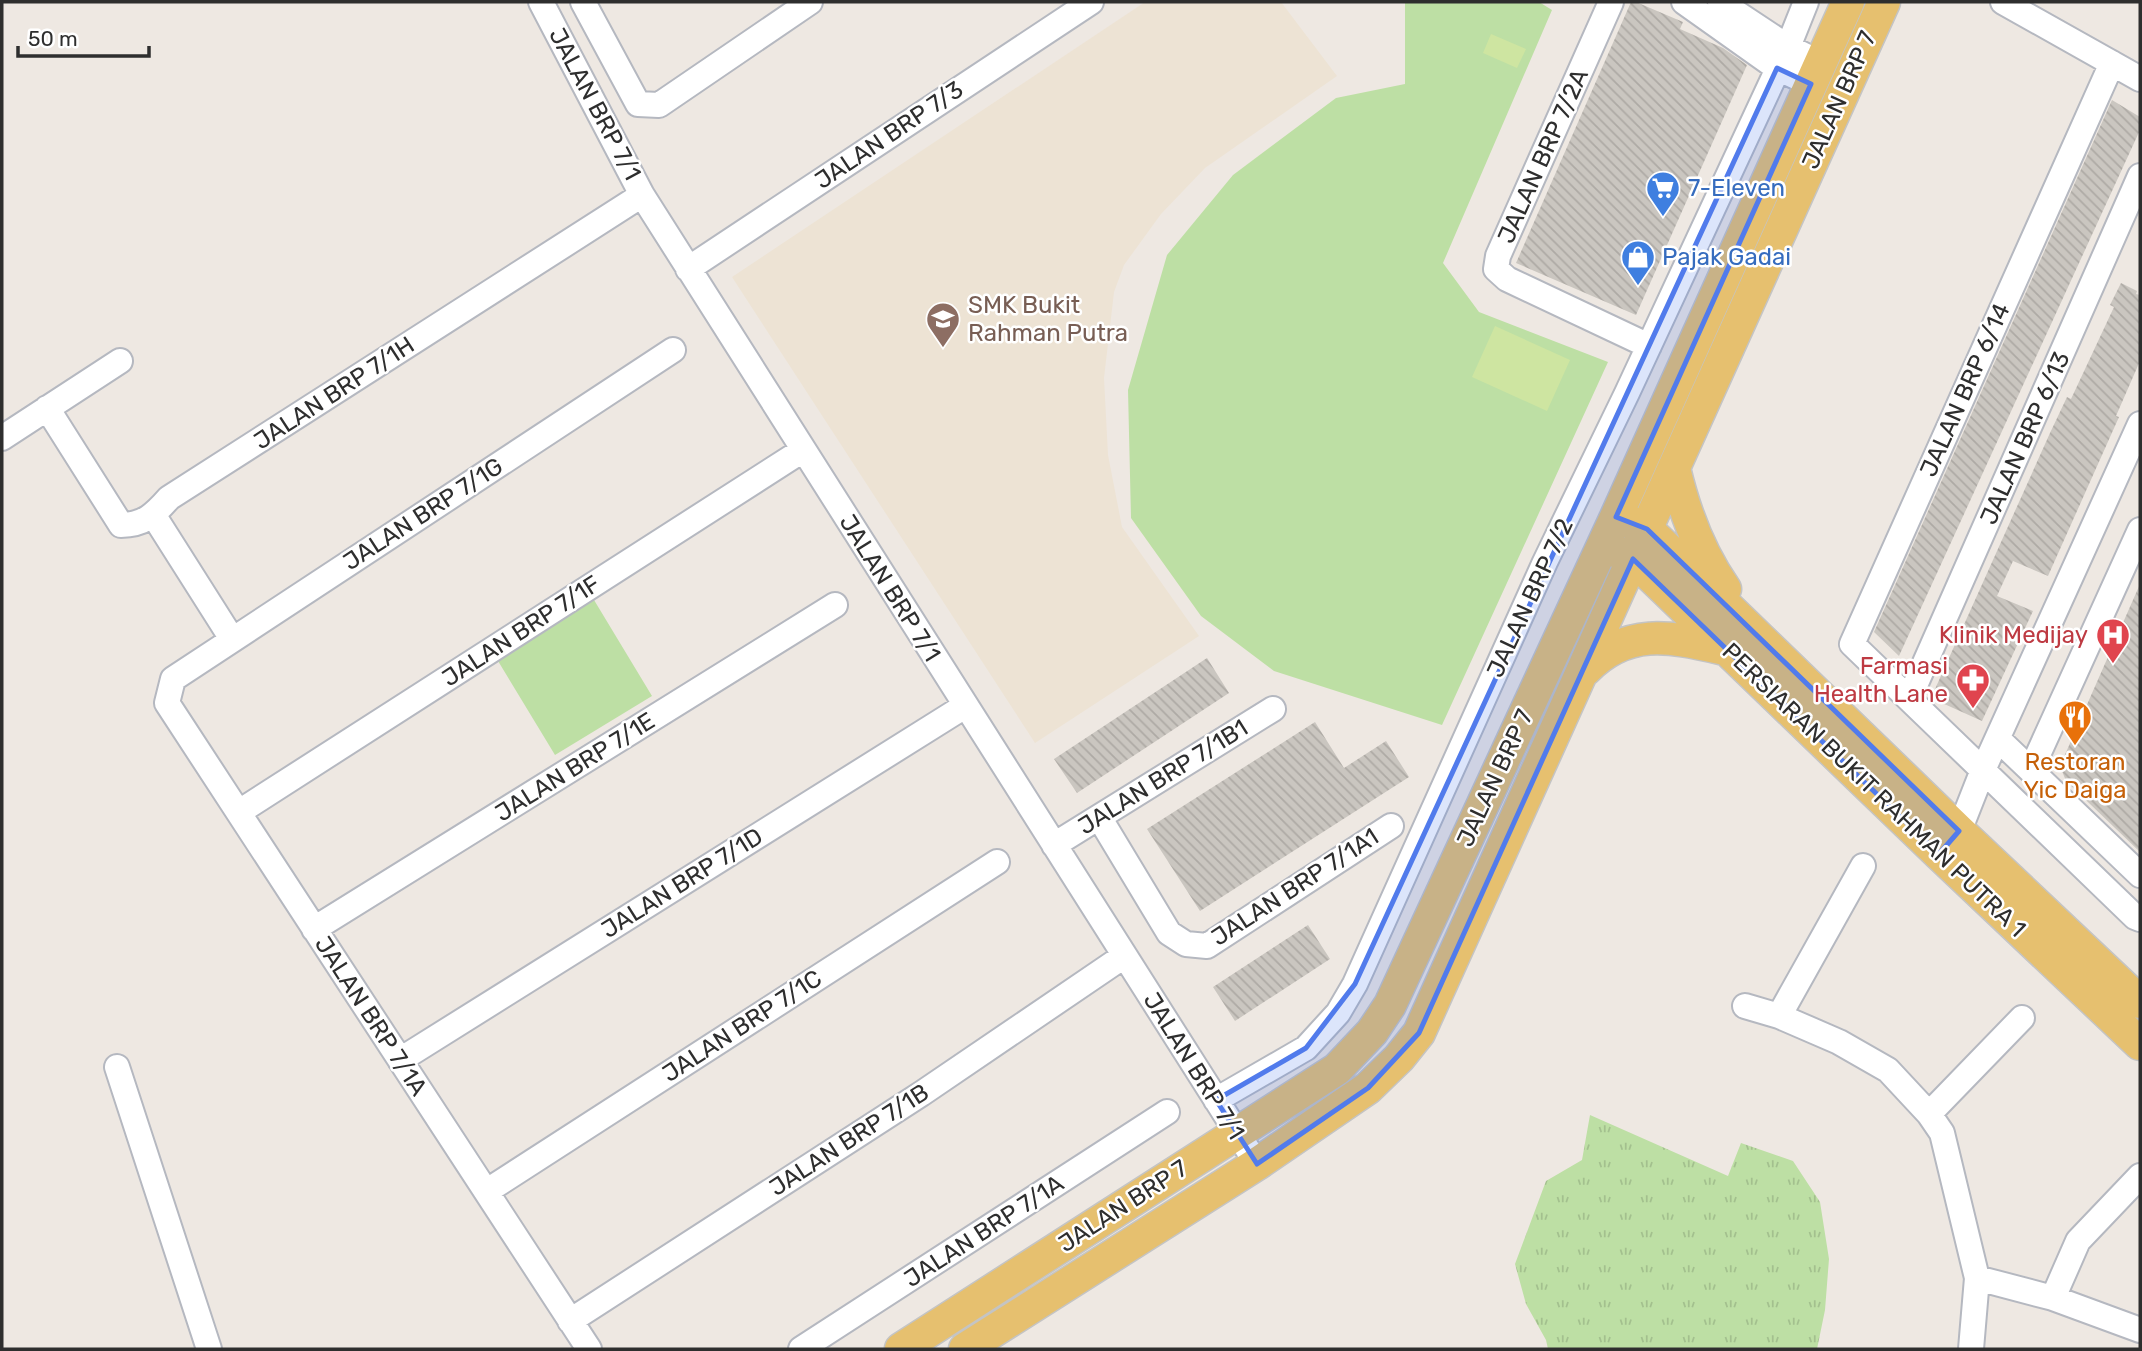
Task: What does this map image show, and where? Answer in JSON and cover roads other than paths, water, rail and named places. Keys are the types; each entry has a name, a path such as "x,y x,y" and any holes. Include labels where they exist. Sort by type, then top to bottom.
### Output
{"main road":[{"name":"JALAN BRP 7","path":"901,1349 1337,1069 1372,1032 1390,1005 1616,517 1847,2"},
{"name":"JALAN BRP 7","path":"965,1349 1256,1164 1368,1088 1399,1058 1419,1033 1884,2"},
{"path":"1674,468 1686,514 1703,552 1756,634"},
{"name":"PERSIARAN BUKIT RAHMAN PUTRA 1","path":"1616,517 1647,528 1756,634 2140,1044"},
{"name":"PERSIARAN BUKIT RAHMAN PUTRA 1","path":"1602,545 1633,559 1726,650 1949,843 2140,1002"},
{"path":"1581,674 1595,660 1614,648 1635,640 1680,638 1726,650"}],"street":[{"name":"JALAN BRP 7/1","path":"541,2 642,195 1256,1164"},
{"path":"583,2 638,104 659,105 810,2"},
{"name":"JALAN BRP 7/3","path":"688,269 1090,2"},
{"name":"JALAN BRP 7/2A","path":"1611,2 1498,256 1496,269 1507,279 1648,346"},
{"path":"1684,2 1782,58 1815,73"},
{"path":"1720,2 1782,58"},
{"name":"JALAN BRP 7/2","path":"1216,1100 1306,1048 1338,1013 1355,984 1545,562 1807,2"},
{"path":"2003,2 2140,79"},
{"name":"JALAN BRP 6/14","path":"1909,699 1852,643 2112,63"},
{"name":"JALAN BRP 6/13","path":"1909,699 2140,176"},
{"name":"JALAN BRP 7/1H","path":"154,516 169,498 642,195"},
{"name":"JALAN BRP 7/1G","path":"173,679 673,350"},
{"path":"2,438 120,361"},
{"path":"47,408 121,525 136,525 154,516 232,639"},
{"path":"1949,843 2140,425"},
{"name":"JALAN BRP 7/1F","path":"239,813 803,450"},
{"path":"2031,770 2140,530"},
{"name":"JALAN BRP 7/1E","path":"314,929 835,605"},
{"name":"JALAN BRP 7/1A","path":"173,679 167,704 589,1349"},
{"path":"1909,699 2140,919"},
{"name":"JALAN BRP 7/1D","path":"400,1060 965,706"},
{"name":"JALAN BRP 7/1B1","path":"1054,845 1273,709"},
{"path":"1998,739 2140,875"},
{"name":"JALAN BRP 7/1A1","path":"1099,817 1169,933 1186,944 1207,946 1391,826"},
{"name":"JALAN BRP 7/1C","path":"487,1191 997,862"},
{"path":"1779,1016 1863,866"},
{"name":"JALAN BRP 7/1B","path":"570,1321 921,1094 1124,956"},
{"path":"1745,1006 1779,1016 1839,1042 1888,1070 1929,1114 1942,1133 1977,1278 1971,1349"},
{"path":"1929,1114 2022,1018"},
{"path":"117,1067 209,1349"},
{"name":"JALAN BRP 7/1A","path":"801,1349 1167,1112"},
{"path":"2053,1298 2078,1241 2140,1176"},
{"path":"1977,1278 2053,1298 2140,1331"}],"place":[{"name":"7-Eleven","path":"1663,218"},
{"name":"Pajak Gadai","path":"1638,287"},
{"name":"SMK Bukit Rahman Putra","path":"943,349"},
{"name":"Klinik Medijay","path":"2113,665"},
{"name":"Farmasi Health Lane","path":"1973,710"},
{"name":"Restoran Yic Daiga","path":"2075,747"}]}
